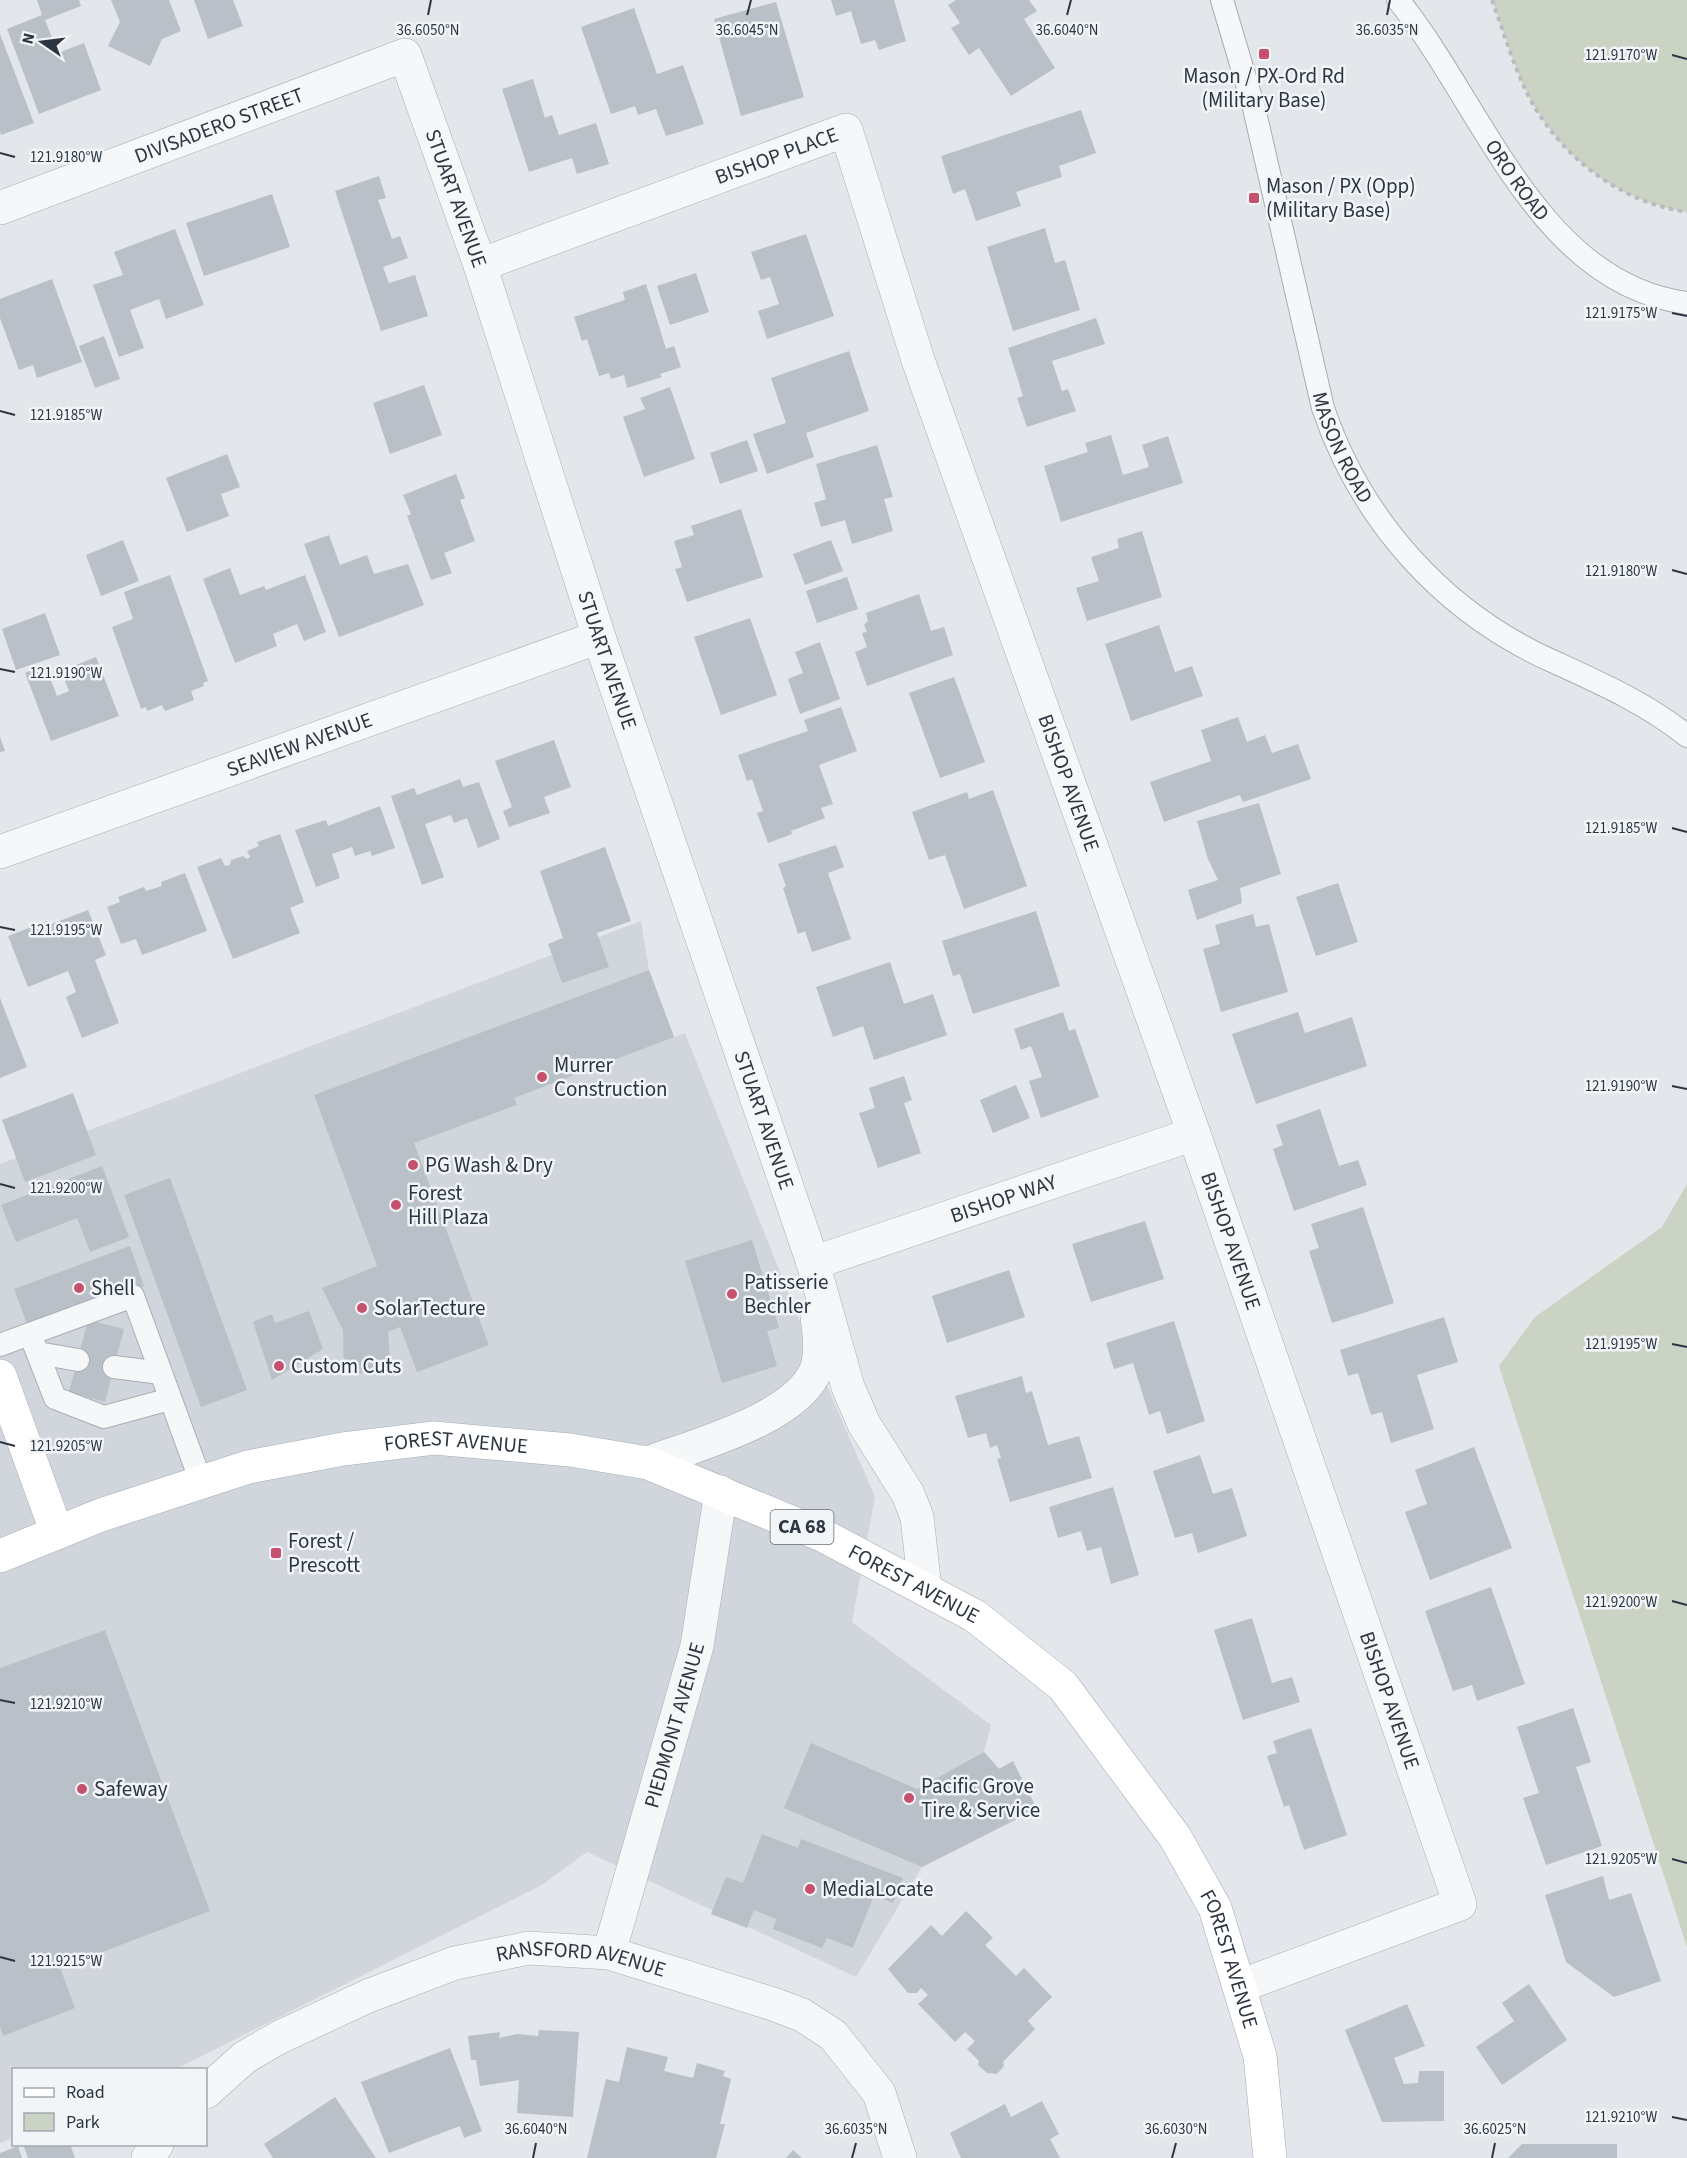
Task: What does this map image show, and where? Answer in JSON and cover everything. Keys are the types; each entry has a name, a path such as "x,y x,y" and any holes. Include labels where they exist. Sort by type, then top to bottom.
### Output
{"main road":[{"path":"0,1376 57,1533"},
{"name":"FOREST AVENUE","path":"0,1556 57,1533 248,1467 311,1455 434,1438 570,1450 648,1463 822,1535 975,1616 1063,1686 1175,1837 1215,1908 1240,1986 1260,2056 1270,2158"}],"street":[{"name":"DIVISADERO STREET","path":"0,207 405,55"},
{"name":"STUART AVENUE","path":"405,55 480,265 599,637 813,1263 848,1387 864,1424 902,1484 917,1517 925,1589"},
{"name":"BISHOP PLACE","path":"480,265 846,130 918,360"},
{"name":"BISHOP AVENUE","path":"918,360 1194,1134 1460,1904 1240,1986"},
{"name":"SEAVIEW AVENUE","path":"0,852 599,637"},
{"name":"BISHOP WAY","path":"813,1263 1194,1134"},
{"name":"STUART AVENUE","path":"648,1463 753,1422 781,1409 802,1393 816,1369 819,1339 813,1263"},
{"name":"PIEDMONT AVENUE","path":"609,1953 697,1646 721,1492"},
{"name":"RANSFORD AVENUE","path":"207,2091 244,2057 280,2037 368,1996 455,1963 529,1948 609,1953 773,2004 802,2015 833,2035 879,2093 900,2158"}],"lane":[{"name":"MASON ROAD","path":"1222,0 1254,108 1323,408 1334,441 1368,503 1387,532 1420,570 1455,601 1516,642 1627,696 1687,736"},
{"name":"ORO ROAD","path":"1398,0 1454,80 1542,217 1574,249 1606,274 1633,290 1687,303"},
{"path":"34,1344 133,1296 201,1482"},
{"path":"34,1344 55,1398 104,1417 170,1399"},
{"path":"0,1345 34,1344 78,1360"},
{"path":"114,1367 161,1373"}],"path":[{"path":"1492,0 1537,113 1561,144 1584,167 1611,185 1640,200 1687,212"}],"shaded area":[{"path":"641,921 649,970 674,1037 685,1033 803,1330 875,1497 852,1622 991,1725 984,1752 1037,1809 922,1867 856,1977 587,1852 540,1886 178,2068 12,2068 12,2138 0,2143 0,1164"}],"green space":[{"path":"1492,0 1687,0 1687,212 1643,200 1622,191 1603,179 1568,150 1531,102 1518,74"},
{"path":"1687,1184 1687,1947 1499,1366 1535,1317 1662,1227"}],"building":[{"path":"37,0 79,0 81,6 45,20 58,53 84,43 101,90 39,114 7,29 42,15"},
{"path":"111,0 169,0 181,31 162,39 150,66 108,46 120,22"},
{"path":"194,0 233,0 243,26 208,39"},
{"path":"831,0 894,0 906,41 879,50 875,40 861,44 851,11 836,16"},
{"path":"956,0 1029,0 1037,11 1024,19 1055,68 1011,96 979,48 969,55 951,28 960,23 948,5"},
{"path":"776,2 804,97 741,116 714,19"},
{"path":"634,8 657,74 683,65 704,124 666,136 656,109 638,115 635,106 611,114 581,27"},
{"path":"0,34 34,123 1,135 0,131"},
{"path":"533,79 545,118 552,115 559,135 596,123 609,164 577,174 572,158 529,172 502,89"},
{"path":"1081,110 1096,153 1059,166 1062,177 1016,192 1021,206 976,221 965,189 953,194 941,156"},
{"path":"379,176 386,198 378,200 392,239 400,236 408,258 383,267 389,283 415,275 428,316 381,331 335,191"},
{"path":"272,194 290,247 204,276 186,223"},
{"path":"1045,228 1055,263 1065,260 1080,310 1013,331 987,247"},
{"path":"175,229 204,305 166,319 159,299 130,310 144,348 119,357 93,285 123,275 114,252"},
{"path":"806,234 834,316 767,339 758,311 779,304 770,277 761,280 751,252"},
{"path":"696,273 709,312 670,325 657,286"},
{"path":"52,279 82,362 37,378 33,365 19,370 0,318 0,299"},
{"path":"646,284 666,349 674,346 681,367 660,374 662,377 627,388 624,375 611,379 609,373 599,376 587,339 582,341 574,317 625,300 623,292"},
{"path":"1096,318 1105,344 1052,361 1062,391 1068,389 1076,411 1027,427 1017,398 1023,396 1008,348"},
{"path":"104,336 120,379 95,388 79,346"},
{"path":"849,351 869,411 806,433 814,457 767,474 753,434 786,423 771,378"},
{"path":"424,385 442,435 390,454 373,403"},
{"path":"670,387 695,459 644,477 623,417 645,409 640,398"},
{"path":"1111,435 1123,475 1149,467 1142,445 1168,436 1183,483 1061,522 1044,466 1088,452 1085,443"},
{"path":"747,440 758,471 720,484 710,453"},
{"path":"877,445 893,497 884,499 893,531 852,544 845,520 821,527 814,503 826,499 816,464"},
{"path":"227,454 240,487 221,494 229,516 187,532 166,478"},
{"path":"456,474 465,498 460,500 475,541 444,553 452,573 431,580 407,516 411,514 403,495"},
{"path":"741,509 763,577 687,602 675,569 682,567 674,541 694,535 691,526"},
{"path":"1142,531 1162,597 1087,621 1076,588 1099,581 1091,557 1119,548 1117,539"},
{"path":"329,535 340,565 367,555 374,574 408,564 424,605 339,637 304,544"},
{"path":"123,540 139,581 101,596 86,555"},
{"path":"831,540 843,571 805,585 793,554"},
{"path":"230,568 240,595 264,586 266,590 305,575 326,632 304,641 297,624 273,634 277,646 235,663 203,579"},
{"path":"170,575 208,681 203,683 204,686 191,691 194,700 165,711 162,705 147,711 146,707 141,709 112,627 133,619 124,592"},
{"path":"847,577 858,609 817,623 806,591"},
{"path":"919,594 931,631 944,627 953,655 867,686 855,652 867,647 862,633 867,632 864,625 868,621 866,613"},
{"path":"45,613 60,655 16,670 2,629"},
{"path":"750,618 777,695 721,715 694,637"},
{"path":"1159,625 1175,672 1192,666 1203,696 1131,721 1105,644"},
{"path":"820,642 840,699 800,714 788,679 803,673 795,652"},
{"path":"96,657 119,716 51,741 25,673 45,665 57,696 69,691 61,671"},
{"path":"954,677 985,762 940,778 909,693"},
{"path":"841,707 857,751 819,765 833,804 821,808 825,818 768,843 757,813 763,811 752,779 747,781 738,755 808,731 804,720"},
{"path":"1238,717 1247,742 1265,735 1272,753 1298,744 1311,779 1243,802 1240,795 1164,822 1150,782 1211,761 1201,730"},
{"path":"0,737 5,751 0,752"},
{"path":"554,740 571,787 544,797 550,813 509,827 503,811 512,807 495,761"},
{"path":"460,779 463,787 479,782 500,839 478,848 467,818 454,823 451,815 425,824 444,877 422,885 391,796 414,788 417,795"},
{"path":"993,790 1027,886 964,909 945,855 929,860 912,812 967,792 969,799"},
{"path":"1259,803 1281,874 1240,888 1242,903 1197,920 1188,890 1218,880 1208,859 1197,821"},
{"path":"380,806 395,848 372,856 370,851 355,856 352,847 332,854 340,878 316,887 295,830 326,820 328,826"},
{"path":"280,834 304,902 290,908 300,933 233,959 197,867 221,858 225,866 230,865 231,860 243,856 247,859 250,857 247,851 259,846 257,842"},
{"path":"836,845 844,867 828,873 851,939 812,952 805,931 798,934 778,864"},
{"path":"605,847 631,921 597,933 609,967 562,983 548,944 563,938 540,871"},
{"path":"185,873 207,931 142,955 136,939 121,944 107,907 120,902 118,897 144,887 146,891 162,886 161,882"},
{"path":"1338,883 1358,942 1316,956 1296,897"},
{"path":"88,910 106,955 95,960 119,1023 82,1038 66,997 76,992 68,971 28,987 8,936 47,921 49,925"},
{"path":"1036,911 1060,986 973,1014 960,974 953,976 942,941"},
{"path":"1253,914 1256,927 1269,924 1288,992 1221,1012 1203,949 1220,944 1215,925"},
{"path":"890,962 904,1004 933,994 947,1035 874,1060 863,1026 833,1037 816,987"},
{"name":"Forest Hill Plaza","path":"649,970 674,1037 514,1098 517,1105 414,1143 489,1345 417,1372 400,1327 388,1332 391,1372 344,1374 343,1330 322,1288 377,1266 314,1095"},
{"path":"0,998 27,1067 0,1078"},
{"path":"1063,1012 1069,1031 1075,1029 1099,1097 1041,1118 1029,1081 1042,1077 1031,1046 1021,1050 1014,1029"},
{"path":"1298,1012 1305,1033 1352,1017 1367,1066 1256,1104 1232,1034"},
{"path":"904,1076 912,1100 904,1103 921,1153 878,1168 859,1113 875,1108 869,1088"},
{"path":"1016,1085 1030,1118 993,1133 980,1100"},
{"path":"73,1093 96,1155 25,1182 2,1120"},
{"path":"1320,1109 1339,1166 1358,1160 1367,1185 1294,1211 1273,1149 1283,1145 1276,1125"},
{"path":"102,1166 129,1237 90,1252 77,1218 16,1242 1,1205"},
{"path":"170,1178 247,1390 201,1407 124,1195"},
{"path":"1363,1207 1394,1303 1332,1323 1309,1251 1319,1248 1311,1224"},
{"path":"1145,1221 1164,1279 1091,1302 1072,1244"},
{"name":"Patisserie Bechler","path":"752,1240 779,1328 767,1331 777,1366 722,1383 685,1261"},
{"name":"Shell","path":"130,1246 144,1286 29,1329 14,1289"},
{"path":"1009,1270 1025,1317 947,1343 932,1296"},
{"path":"309,1311 323,1349 272,1380 253,1322 272,1314 275,1323"},
{"path":"1444,1317 1458,1362 1417,1375 1434,1429 1391,1443 1382,1412 1371,1415 1358,1373 1348,1376 1340,1350"},
{"name":"Shell","path":"88,1320 124,1329 105,1402 69,1392"},
{"path":"1174,1321 1205,1421 1167,1434 1160,1411 1149,1415 1133,1363 1114,1369 1106,1343"},
{"path":"1022,1376 1026,1393 1032,1391 1048,1445 1079,1436 1092,1478 1010,1502 997,1459 1001,1458 997,1445 990,1448 986,1433 968,1438 955,1396"},
{"path":"1474,1447 1512,1548 1430,1580 1405,1512 1427,1504 1415,1470"},
{"path":"1200,1455 1213,1494 1232,1488 1247,1536 1198,1553 1192,1533 1175,1538 1153,1471"},
{"path":"1113,1487 1139,1575 1111,1584 1101,1547 1087,1551 1081,1531 1058,1538 1049,1507"},
{"path":"1491,1587 1525,1684 1477,1701 1472,1685 1453,1691 1425,1611"},
{"path":"1252,1618 1272,1683 1292,1677 1300,1702 1243,1720 1214,1630"},
{"name":"Safeway","path":"105,1630 210,1911 60,1968 75,2008 3,2036 0,2027 0,1668"},
{"path":"1573,1708 1591,1762 1576,1767 1602,1846 1546,1865 1523,1798 1539,1793 1517,1727"},
{"path":"1311,1728 1347,1835 1304,1850 1289,1805 1284,1807 1267,1756 1277,1753 1273,1741"},
{"name":"Pacific Grove Tire & Service","path":"811,1743 917,1789 984,1752 999,1769 1013,1761 1037,1809 922,1867 784,1808"},
{"name":"MediaLocate","path":"762,1834 798,1848 801,1839 903,1878 893,1903 874,1895 853,1948 827,1938 822,1948 773,1929 776,1919 754,1910 747,1928 711,1914 726,1877 743,1883"},
{"path":"1603,1876 1609,1900 1631,1893 1661,1981 1614,1997 1566,1962 1545,1895"},
{"path":"966,1911 993,1938 985,1945 1016,1976 1024,1968 1052,1997 1028,2021 1035,2029 1003,2062 1004,2066 997,2074 987,2073 978,2065 979,2061 967,2049 975,2041 965,2032 955,2042 918,2004 928,1995 921,1988 917,1993 908,1993 888,1969 931,1925 942,1936"},
{"path":"1529,1984 1567,2040 1502,2085 1476,2047 1514,2021 1502,2003"},
{"path":"1407,2004 1425,2046 1394,2058 1404,2084 1418,2083 1419,2071 1444,2071 1444,2121 1382,2122 1345,2030"},
{"path":"539,2030 579,2032 573,2117 517,2113 519,2080 480,2086 476,2060 471,2060 468,2036 500,2032 499,2038 517,2034 538,2036"},
{"path":"627,2047 668,2057 664,2071 693,2078 697,2063 725,2071 723,2076 731,2079 720,2124 725,2124 716,2158 587,2158 606,2079 619,2082"},
{"path":"450,2048 482,2131 464,2138 460,2126 389,2153 361,2082"},
{"path":"335,2097 376,2158 273,2158 264,2144"},
{"path":"1042,2101 1059,2134 1050,2139 1060,2158 961,2158 950,2133 1005,2104 1011,2117"},
{"path":"1522,2144 1617,2144 1617,2158 1508,2158"},
{"path":"18,2146 22,2158 0,2158 0,2153"},
{"path":"24,2146 71,2146 75,2158 28,2158"},
{"path":"793,2150 802,2158 786,2158"}],"place":[{"name":"Mason / PX-Ord Rd (Military Base)","path":"1264,54"},
{"name":"Mason / PX (Opp) (Military Base)","path":"1254,198"},
{"name":"Murrer Construction","path":"542,1077"},
{"name":"PG Wash & Dry","path":"413,1165"},
{"name":"Forest Hill Plaza","path":"396,1205"},
{"name":"Shell","path":"79,1288"},
{"name":"Patisserie Bechler","path":"732,1294"},
{"name":"SolarTecture","path":"362,1308"},
{"name":"Custom Cuts","path":"279,1366"},
{"name":"Forest / Prescott","path":"276,1553"},
{"name":"Safeway","path":"82,1789"},
{"name":"Pacific Grove Tire & Service","path":"909,1798"},
{"name":"MediaLocate","path":"810,1889"}]}
